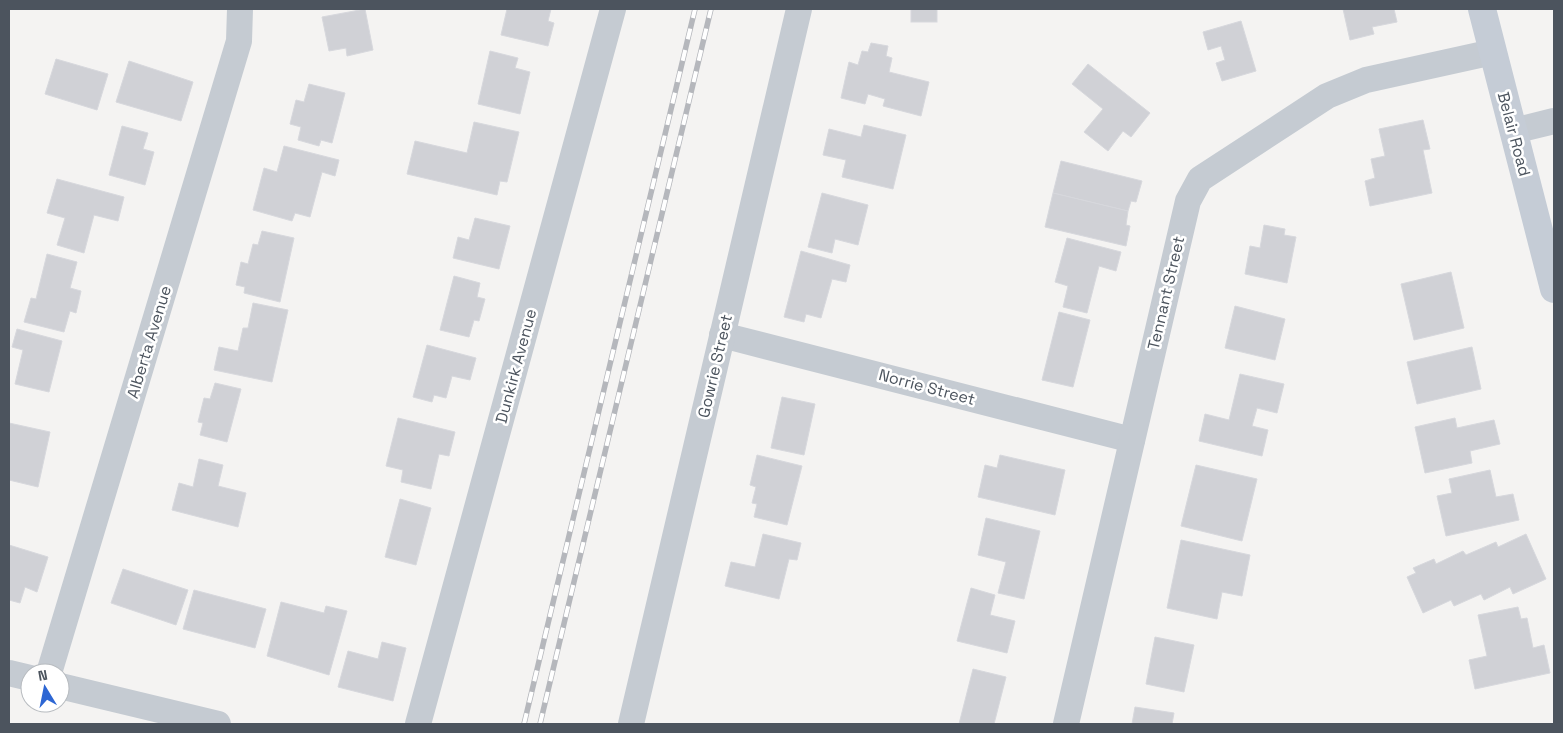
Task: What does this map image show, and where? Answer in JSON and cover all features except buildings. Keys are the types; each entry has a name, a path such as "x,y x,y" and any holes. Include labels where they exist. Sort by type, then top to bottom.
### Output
{"main road":[{"name":"Belair Road","path":"1482,9 1551,268 1554,289"}],"street":[{"name":"Alberta Avenue","path":"52,663 239,41 240,9"},
{"name":"Dunkirk Avenue","path":"418,724 613,9"},
{"name":"Gowrie Street","path":"631,724 799,9"},
{"name":"Tennant Street","path":"1066,724 1188,200 1200,179 1327,96 1366,80 1493,52"},
{"path":"1513,131 1554,121"},
{"name":"Norrie Street","path":"722,335 1132,440"},
{"path":"70,688 218,724"}],"railway":[{"path":"524,724 695,9"},
{"path":"540,724 711,9"}]}
